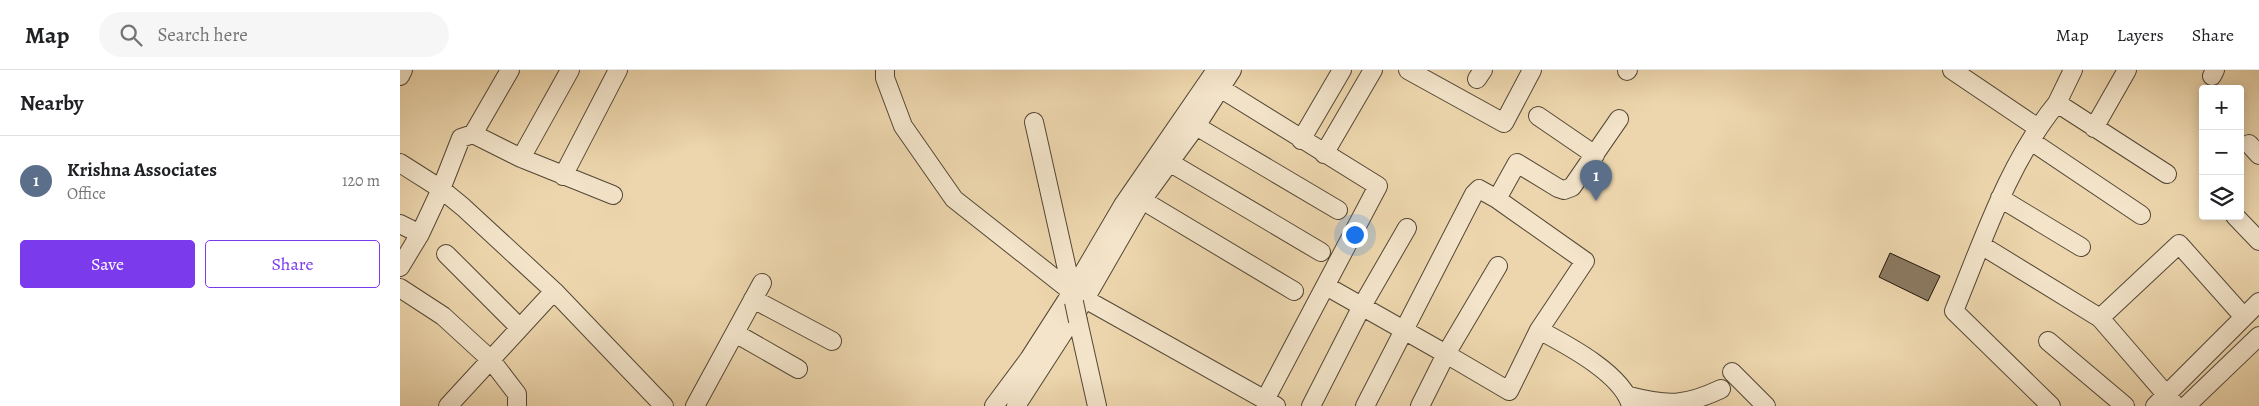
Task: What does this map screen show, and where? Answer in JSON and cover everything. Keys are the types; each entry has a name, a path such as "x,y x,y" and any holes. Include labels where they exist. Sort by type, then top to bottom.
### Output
{"street":[{"path":"400,76 403,70"},
{"path":"400,267 420,234 441,189 461,138 473,134 510,70"},
{"path":"521,158 570,70"},
{"path":"563,176 618,70"},
{"path":"885,70 885,78 903,126 954,199 1077,298 1270,403 1326,286 1378,186 1220,88"},
{"path":"1016,406 1077,298 1123,205 1216,70"},
{"path":"994,406 1077,298 1142,200 1196,126 1232,70"},
{"path":"1301,140 1342,70"},
{"path":"1324,154 1373,70"},
{"path":"1408,70 1504,123 1532,70"},
{"path":"1952,70 2034,135 2141,215"},
{"path":"2094,128 2127,70"},
{"path":"2050,406 1954,311 2000,198 2034,135 2057,103 2066,73"},
{"path":"2057,103 2167,174"},
{"path":"1538,116 1595,155"},
{"path":"1497,199 1513,167 1517,163 1564,190 1575,184 1619,119"},
{"path":"1034,122 1077,298 1078,321 1097,406"},
{"path":"1196,126 1338,210"},
{"path":"473,134 521,158 613,195"},
{"path":"1169,162 1321,252"},
{"path":"400,163 441,189 554,291 664,406"},
{"path":"1326,286 1405,330 1509,391 1539,330 1585,261 1497,199 1483,190 1476,190 1405,330 1365,406"},
{"path":"2000,198 2081,247"},
{"path":"1142,200 1294,291"},
{"path":"2239,220 2259,241"},
{"path":"400,224 420,234"},
{"path":"1311,406 1362,306 1408,228"},
{"path":"2100,318 2179,244 2244,317"},
{"path":"1981,245 2100,318 2166,402 2259,302"},
{"path":"446,254 520,328"},
{"path":"1420,406 1446,354 1498,266"},
{"path":"695,406 762,283"},
{"path":"400,288 442,316 491,360 517,394 517,406"},
{"path":"448,406 554,291"},
{"path":"753,299 832,341"},
{"path":"1539,330 1608,374 1630,401 1676,405 1699,400 1721,389"},
{"path":"735,333 798,369"},
{"path":"2186,406 2259,336"},
{"path":"2048,341 2125,406"},
{"path":"1732,372 1766,406"}],"building":[{"path":"1890,253 1940,276 1928,301 1879,277"}],"place":[{"name":"Krishna Associates","path":"1596,201"}]}
